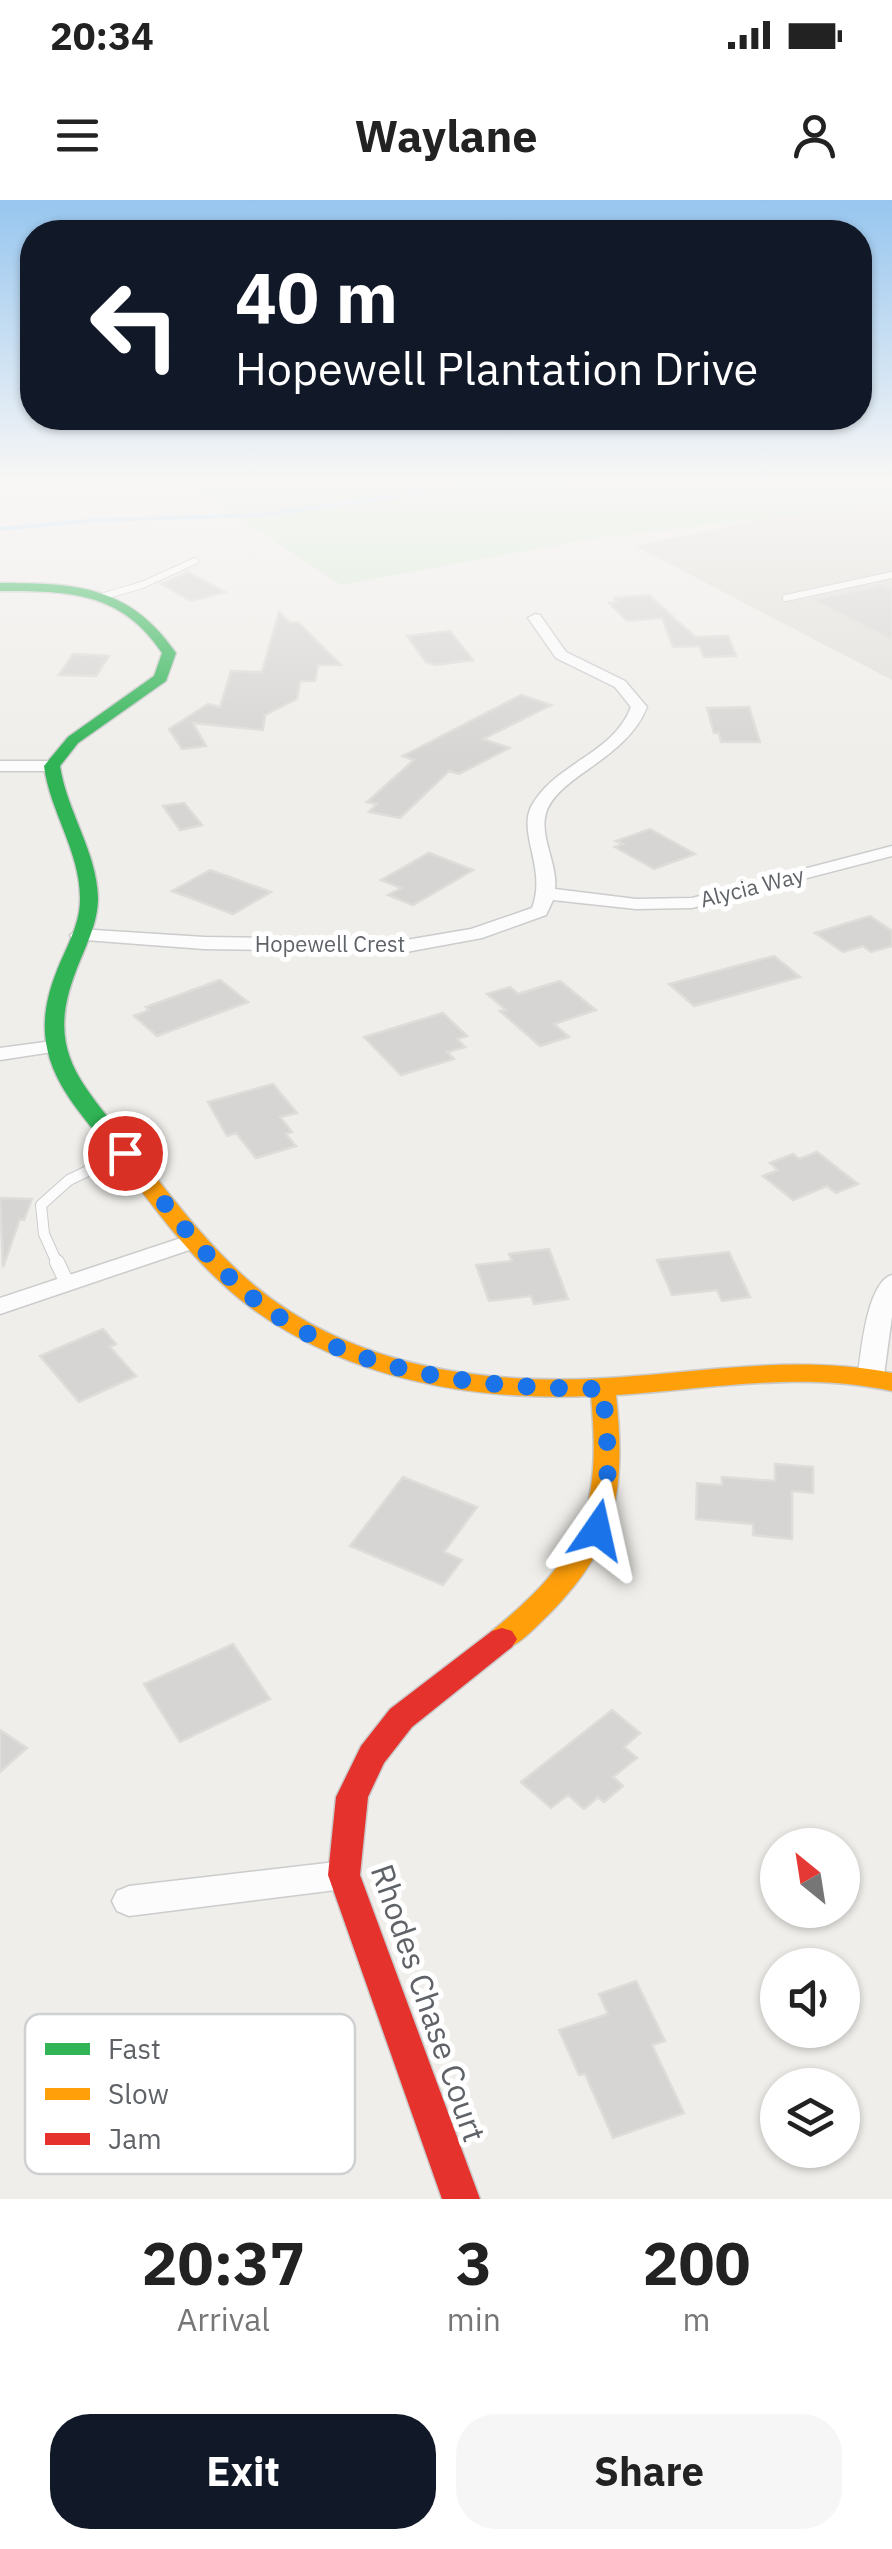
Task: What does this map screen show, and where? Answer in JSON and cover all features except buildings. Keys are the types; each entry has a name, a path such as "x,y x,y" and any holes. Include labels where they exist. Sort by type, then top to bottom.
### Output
{"street":[{"path":"0,587 54,587 100,596 132,609 155,626 170,653 168,665 151,686 74,740 52,766 57,812 81,858 90,898 53,1008 52,1047 71,1085 125,1153 196,1240 257,1302 317,1338 390,1365 475,1381 603,1389 787,1369 882,1379 877,1324 892,1283"},
{"path":"535,618 561,655 620,684 640,707 633,724 622,736 549,794 538,809 535,824 548,862 550,894"},
{"path":"0,766 52,766"},
{"name":"Alycia Way","path":"550,894 636,904 692,903 892,851"},
{"name":"Hopewell Crest","path":"80,935 204,943 406,946 511,924 540,912 550,894"},
{"path":"0,1054 52,1047"},
{"path":"0,1306 196,1240"},
{"name":"Rhodes Chase Court","path":"461,2199 344,1874 352,1797 372,1755 401,1718 460,1674 558,1589 597,1530 609,1466 603,1389"},
{"path":"130,1901 344,1874"}],"lane":[{"path":"100,596 174,571"},
{"path":"786,598 892,575"},
{"path":"67,1283 44,1234 41,1205 52,1190 74,1176 125,1153"}],"shaded area":[{"path":"683,571 892,571 892,680"}],"green space":[{"path":"320,571 415,571 341,585"}],"traffic: fast":[{"path":"0,587 74,590 118,603 154,631 169,653 161,678 73,740 52,766 59,801 84,865 89,898 84,926 56,999 55,1046 72,1086 120,1147"}],"traffic: slow":[{"path":"120,1147 237,1284 298,1327 389,1366 487,1385 537,1388 635,1385 796,1371 860,1375 892,1382"},
{"path":"502,1639 542,1604 575,1564 598,1518 609,1466 603,1389"}],"traffic: jam":[{"path":"461,2199 344,1875 352,1797 372,1755 401,1718 502,1639"}],"route":[{"path":"125,1153 235,1281 257,1302 317,1338 390,1365 430,1374 502,1384 603,1389 609,1466 597,1530"}]}
